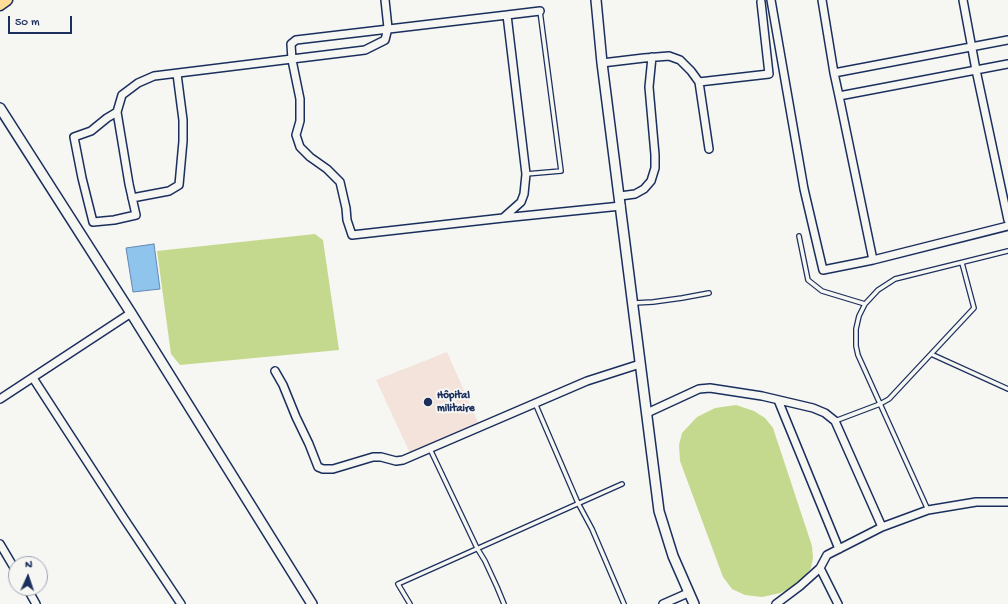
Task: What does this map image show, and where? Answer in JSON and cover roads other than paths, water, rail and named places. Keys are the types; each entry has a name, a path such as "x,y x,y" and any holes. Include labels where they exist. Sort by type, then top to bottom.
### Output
{"main road":[{"path":"0,5 7,0"}],"street":[{"path":"117,112 91,131 74,137 93,222 114,220 136,215 117,112 122,95 138,83 154,76 365,50 385,40 388,28 385,0"},
{"path":"596,0 602,63 659,511 673,556 694,604"},
{"path":"771,0 804,189 823,270 873,260 1008,226"},
{"path":"822,0 834,73 873,260"},
{"path":"963,0 976,70 1008,220"},
{"path":"699,82 769,74 761,2"},
{"path":"540,11 296,40 291,44 292,60 300,99 300,121 296,135 300,147 310,157 327,169 340,182 347,220 352,235 621,206"},
{"path":"503,218 520,202 524,194 526,174 507,15"},
{"path":"834,73 1008,40"},
{"path":"602,63 669,56 680,60 699,82 709,148"},
{"path":"620,196 635,194 644,189 651,181 655,168 649,87 652,57"},
{"path":"839,96 1008,64"},
{"path":"132,198 169,191 178,186 183,141 183,120 177,74"},
{"path":"0,108 131,313 312,604"},
{"path":"0,399 131,313"},
{"path":"275,371 283,385 318,467 323,469 333,469 373,457 381,457 396,461 403,460 587,381 640,364"},
{"path":"33,378 122,517 181,604"},
{"path":"647,413 699,389 710,388 778,400 813,408 825,413 835,421 882,526"},
{"path":"778,400 839,549"},
{"path":"776,604 800,586 820,568 827,555 882,526 928,510 976,502 1008,502"},
{"path":"0,544 8,558"},
{"path":"820,568 838,604"},
{"path":"663,604 688,593"}],"lane":[{"path":"526,174 561,171 540,11"},
{"path":"799,236 808,280 822,291 865,304"},
{"path":"928,510 858,355 856,346 856,328 859,316 865,304 878,290 895,279 1008,251"},
{"path":"835,421 880,404 889,399 974,308 962,263"},
{"path":"633,303 653,302 709,293"},
{"path":"931,354 1008,389"},
{"path":"535,403 578,504 592,529 624,604"},
{"path":"430,448 477,548 485,561 504,604"},
{"path":"410,604 398,584 622,484"}],"water":[{"path":"154,244 160,289 133,292 126,248"}],"place":[{"name":"Hôpital militaire","path":"428,402"}]}
